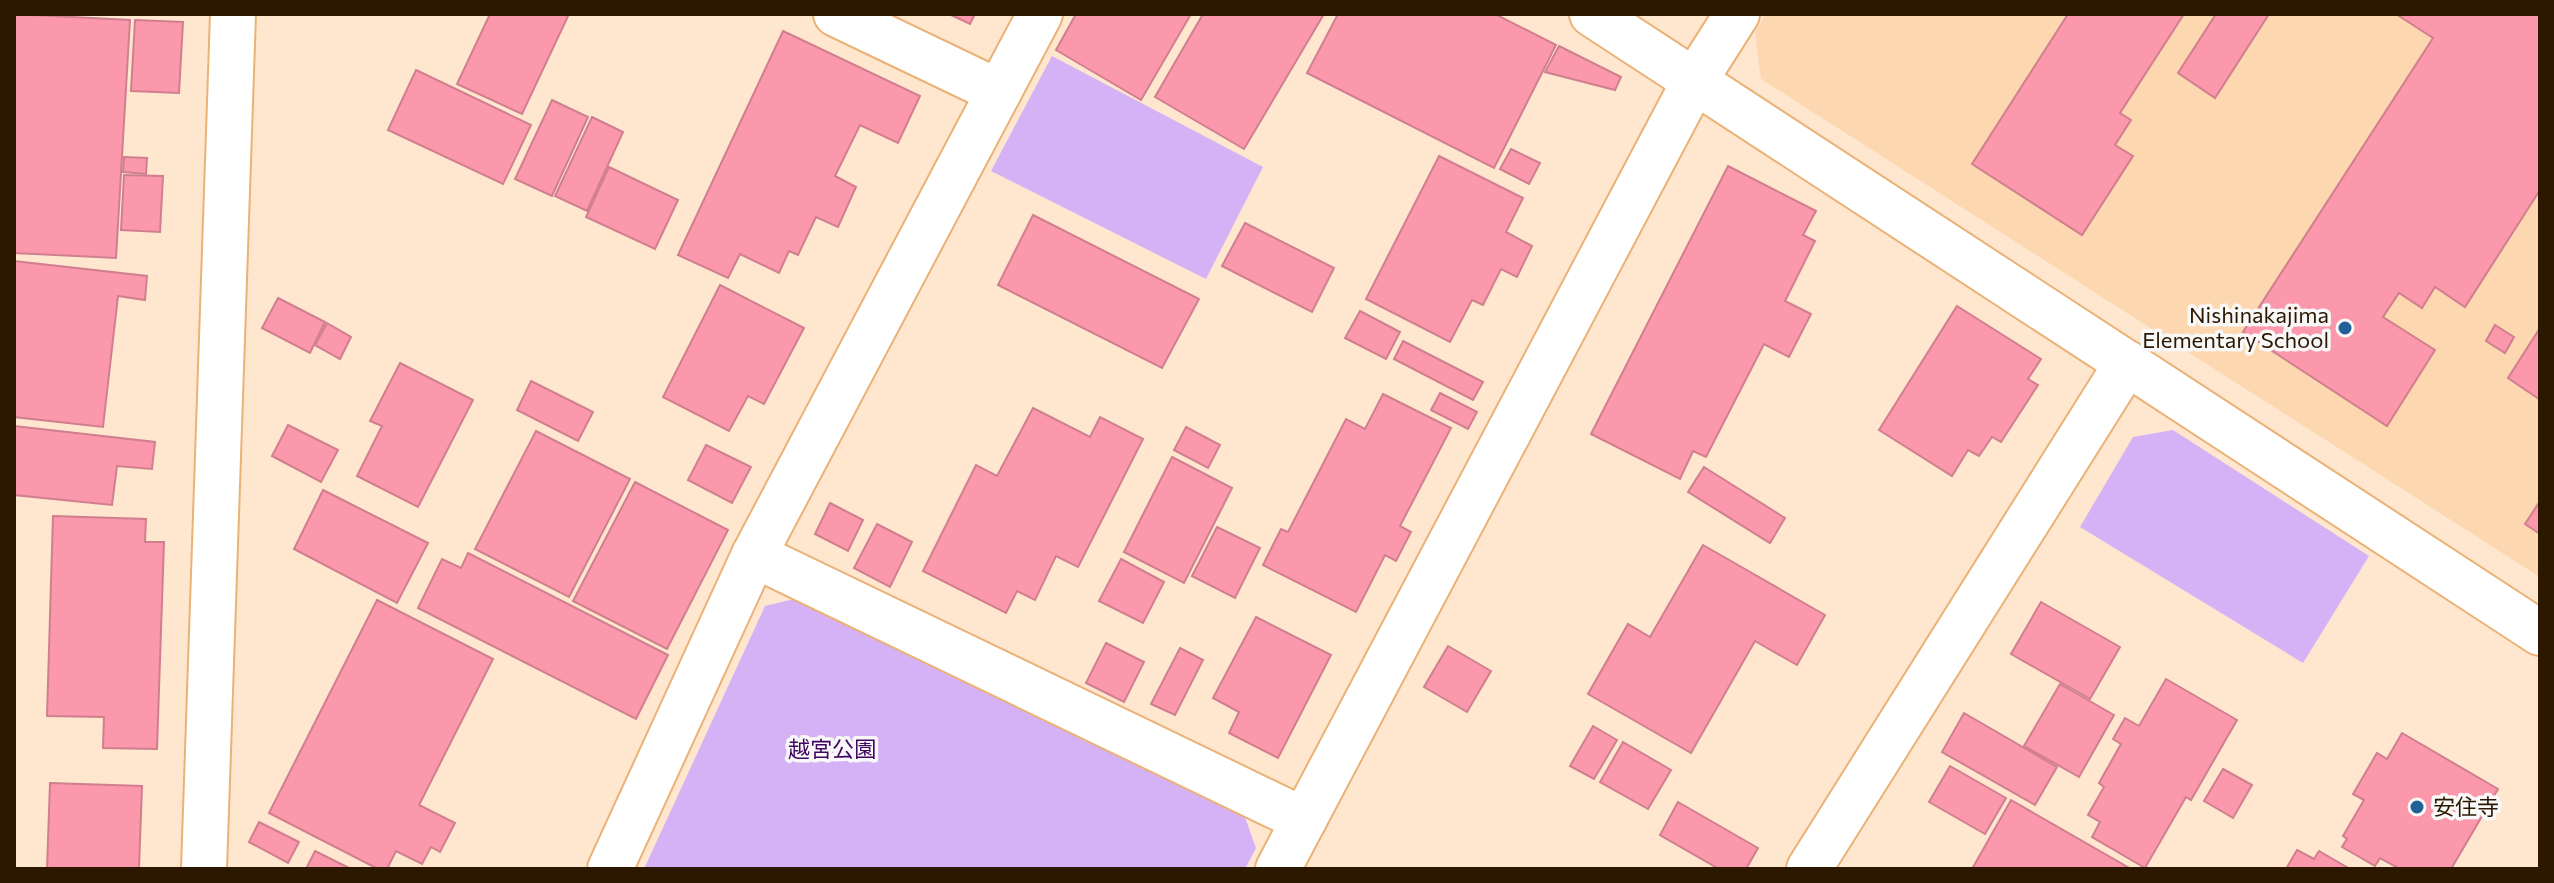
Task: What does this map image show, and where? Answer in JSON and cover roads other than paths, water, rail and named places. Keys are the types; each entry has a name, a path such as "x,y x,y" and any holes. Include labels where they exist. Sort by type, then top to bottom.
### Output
{"street":[{"path":"204,869 233,14"},
{"path":"836,14 999,92"},
{"path":"610,869 754,555 1040,14"},
{"path":"1592,14 2540,633"},
{"path":"1278,869 1695,80 1737,14"},
{"path":"1809,869 2127,363"},
{"path":"754,555 1304,820"}],"place":[{"name":"Nishinakajima Elementary School","path":"2345,328"},
{"name":"安住寺","path":"2417,807"}],"park label":[{"name":"越宮公園","path":"832,749"}]}
